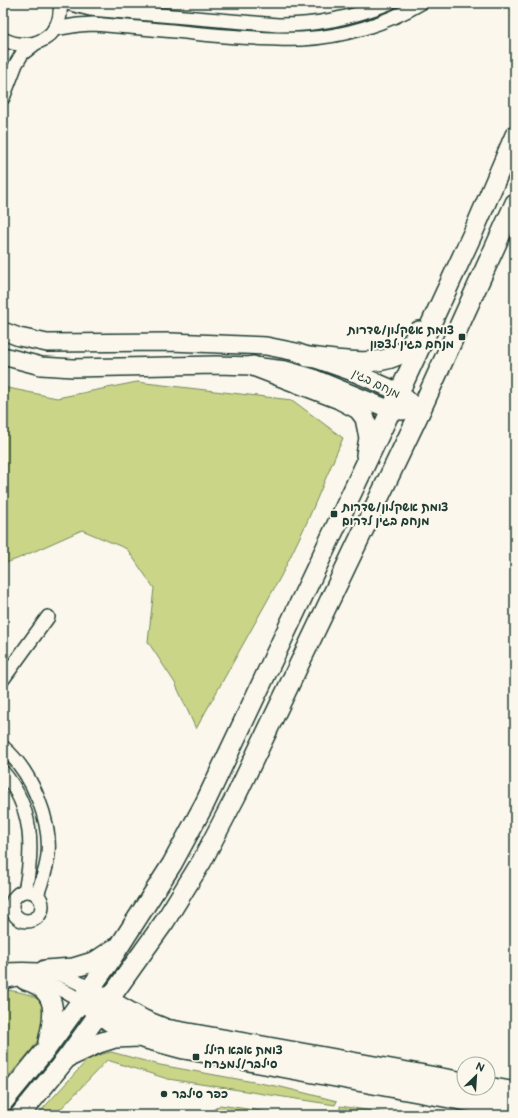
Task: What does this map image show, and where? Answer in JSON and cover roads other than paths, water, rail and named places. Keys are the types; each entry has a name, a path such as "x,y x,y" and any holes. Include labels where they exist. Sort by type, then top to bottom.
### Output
{"highway":[{"path":"3,1102 47,1048 86,995 172,864 205,803 391,410 515,135"},
{"path":"20,1115 66,1059 104,1007 165,921 202,861 237,794 420,412 515,203"},
{"path":"308,357 358,361 383,360 397,356 409,346 451,279"},
{"path":"253,366 339,398 358,409 365,418 370,438 362,470"},
{"path":"46,970 74,968 96,961 120,944"},
{"path":"131,969 130,992 140,1028 184,1049 515,1105"},
{"path":"23,974 46,993 52,1004 54,1019 47,1048"},
{"path":"86,995 104,1007 120,1028 166,1029 456,1081"},
{"path":"66,1059 100,1043 140,1028"},
{"path":"496,1092 515,1105"}],"main road":[{"name":"מנחם בגין","path":"3,331 47,343 171,342 266,346 296,352 353,372 399,392 420,412"},
{"name":"מנחם בגין","path":"3,356 41,366 73,368 216,365 253,366 285,370 313,378 391,410 420,412"}],"street":[{"path":"3,98 16,64 22,54 36,43 46,38 54,29 60,16 60,3"},
{"path":"67,3 90,9 226,21 302,25 336,20 365,12 389,3"},
{"path":"54,29 93,24 225,36 304,39 339,34 371,26 407,11 421,3"},
{"path":"3,39 12,44 24,45 36,43"},
{"path":"3,326 19,336"},
{"path":"3,680 48,617"},
{"path":"3,747 27,776 36,793 43,814 46,831 47,861 31,893 31,848 26,812 12,784 3,772"},
{"path":"3,970 23,974 66,991 86,995"},
{"path":"3,978 46,970 60,974 86,995"},
{"path":"3,983 23,974"}],"place":[{"name":"צומת אשקלון/שדרות מנחם בגין לצפון","path":"462,337"},
{"name":"צומת אשקלון/שדרות מנחם בגין לדרום","path":"334,514"},
{"name":"צומת אבא הילל סילבר/למזרח","path":"196,1057"},
{"name":"כפר סילבר","path":"164,1094"}]}
